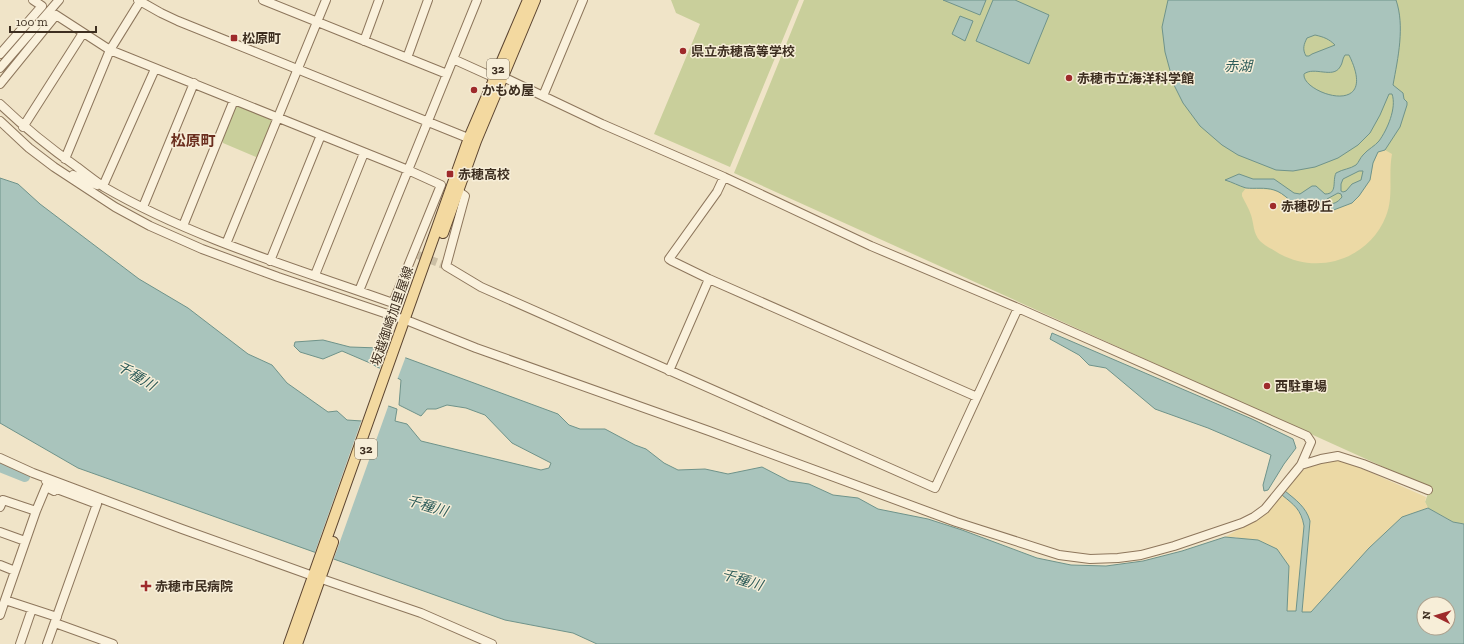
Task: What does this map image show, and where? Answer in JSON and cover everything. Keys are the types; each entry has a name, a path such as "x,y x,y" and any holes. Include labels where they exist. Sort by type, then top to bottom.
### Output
{"main road":[{"name":"坂越御崎加里屋線","path":"499,77 528,0"},
{"name":"坂越御崎加里屋線","path":"297,644 318,574 407,323 450,188 535,0"},
{"name":"坂越御崎加里屋線","path":"289,644 318,574"}],"street":[{"path":"0,54 42,6 33,0"},
{"path":"0,68 59,0"},
{"path":"66,159 110,50 139,0 168,16 472,140"},
{"path":"263,0 277,3 317,22 447,74"},
{"path":"226,244 326,0"},
{"path":"364,41 379,0"},
{"path":"407,58 428,0"},
{"path":"359,291 477,0"},
{"path":"543,96 583,0"},
{"path":"0,84 56,15 110,50 408,170 465,196 446,266 480,288 935,488 1018,308"},
{"path":"23,127 83,33"},
{"path":"0,121 29,148 54,167 115,207 150,226 202,249 956,522 1059,555 1090,559 1141,555 1242,523 1265,509 1301,465 1311,442 1307,436 1018,308 871,246 724,177 602,124 543,96 453,59"},
{"path":"103,186 155,69"},
{"path":"143,207 194,83"},
{"path":"183,226 234,100"},
{"path":"0,104 23,127 103,186 143,207 183,226 270,261 315,275 393,303 450,188"},
{"path":"270,261 321,136"},
{"path":"315,275 364,153"},
{"path":"54,167 99,186 103,186"},
{"path":"724,177 717,192 669,259 709,279 977,397"},
{"path":"669,371 709,279"},
{"path":"1301,465 1321,458 1338,456 1363,464 1428,490"},
{"path":"0,458 34,473 318,574 421,613 492,644"},
{"path":"34,473 57,489 97,504 48,644"},
{"path":"0,615 3,601 46,487 72,498 75,496"},
{"path":"0,507 3,500 36,511"},
{"path":"0,532 26,541"},
{"path":"0,565 15,571"},
{"path":"3,601 32,609 113,644"},
{"path":"20,644 32,609"}],"green space":[{"path":"671,0 799,0 730,167 654,134 700,24 676,13"},
{"path":"804,0 1464,0 1464,524 1453,522 1428,508 1425,502 1430,488 734,173"},
{"path":"237,105 271,119 272,123 260,155 256,157 223,143 222,140 235,106"}],"sand":[{"name":"赤穂砂丘","path":"1385,150 1392,154 1390,170 1390,201 1386,216 1378,231 1367,244 1354,253 1339,260 1323,263 1307,263 1291,259 1260,241 1255,232 1252,218 1242,196 1242,193 1246,188 1274,190 1284,195 1289,201 1320,209 1325,208 1331,211 1370,180 1373,163 1378,151"},
{"path":"1338,458 1426,497 1425,502 1428,508 1402,517 1369,548 1311,612 1302,612 1310,521 1308,516 1282,495 1299,511 1304,526 1296,611 1287,611 1289,566 1236,537 1225,537 1264,515 1293,477 1311,465"}],"water":[{"path":"943,0 986,0 980,15"},
{"path":"993,0 1015,0 1049,15 1029,64 976,41"},
{"name":"赤湖","path":"1168,0 1396,0 1400,20 1400,42 1393,85 1403,93 1407,105 1400,127 1385,150 1378,152 1373,163 1370,180 1359,196 1352,203 1331,211 1324,209 1307,209 1292,202 1274,190 1246,188 1225,180 1239,174 1253,179 1274,179 1294,193 1300,194 1312,186 1316,186 1325,194 1332,192 1336,173 1356,165 1363,155 1377,143 1382,136 1388,125 1392,112 1392,94 1389,94 1370,133 1358,145 1338,158 1315,167 1293,171 1276,170 1238,155 1222,145 1200,126 1183,103 1174,85 1165,52 1162,27","holes":["1315,35 1324,37 1335,45 1306,56 1304,47 1307,38","1349,55 1356,75 1355,88 1348,95 1337,96 1325,93 1314,88 1306,81 1304,74 1308,72 1333,72 1337,70 1341,66 1344,56","1359,171 1363,171 1361,180 1352,184 1346,191 1343,192 1341,191 1343,179","1338,193 1341,194 1342,197 1337,202 1332,204 1327,204 1325,202 1327,199"]},
{"path":"960,16 973,21 965,41 952,34"},
{"name":"千種川","path":"0,178 18,184 40,204 139,279 188,308 248,354 272,365 287,383 328,412 337,411 347,420 362,421 383,404 397,409 395,421 407,424 421,441 541,470 549,468 551,463 512,443 485,415 466,408 447,405 436,409 427,409 421,416 399,405 401,380 370,363 342,351 323,359 300,352 294,346 295,342 323,340 350,347 379,348 558,414 569,425 580,429 605,429 635,445 646,449 664,463 678,470 705,469 728,474 762,467 789,481 809,484 833,495 858,498 878,509 928,519 1037,558 1071,565 1106,566 1143,561 1182,551 1225,537 1258,540 1277,549 1289,566 1287,611 1296,611 1304,526 1299,511 1282,495 1285,491 1303,508 1310,521 1302,612 1311,612 1369,548 1402,517 1428,508 1453,522 1464,524 1464,644 597,644 573,633 505,620 78,468 0,423"},
{"path":"1052,333 1252,419 1293,439 1296,448 1268,490 1264,491 1263,485 1271,455 1208,428 1155,409 1106,368 1089,365 1079,355 1050,339"}],"pier":[{"path":"387,349 406,356 397,380 379,370"},
{"path":"382,402 389,404 333,561 314,555 362,419"}],"waterway":[{"path":"0,467 25,477"}],"tunnel":[{"path":"418,255 446,266"}],"place":[{"name":"松原町","path":"234,38"},
{"name":"県立赤穂高等学校","path":"683,51"},
{"name":"赤穂市立海洋科学館","path":"1069,78"},
{"name":"かもめ屋","path":"474,90"},
{"name":"赤穂高校","path":"450,174"},
{"name":"赤穂砂丘","path":"1273,206"},
{"name":"西駐車場","path":"1267,386"},
{"name":"赤穂市民病院","path":"146,586"}],"district":[{"name":"松原町","path":"193,141"}]}
